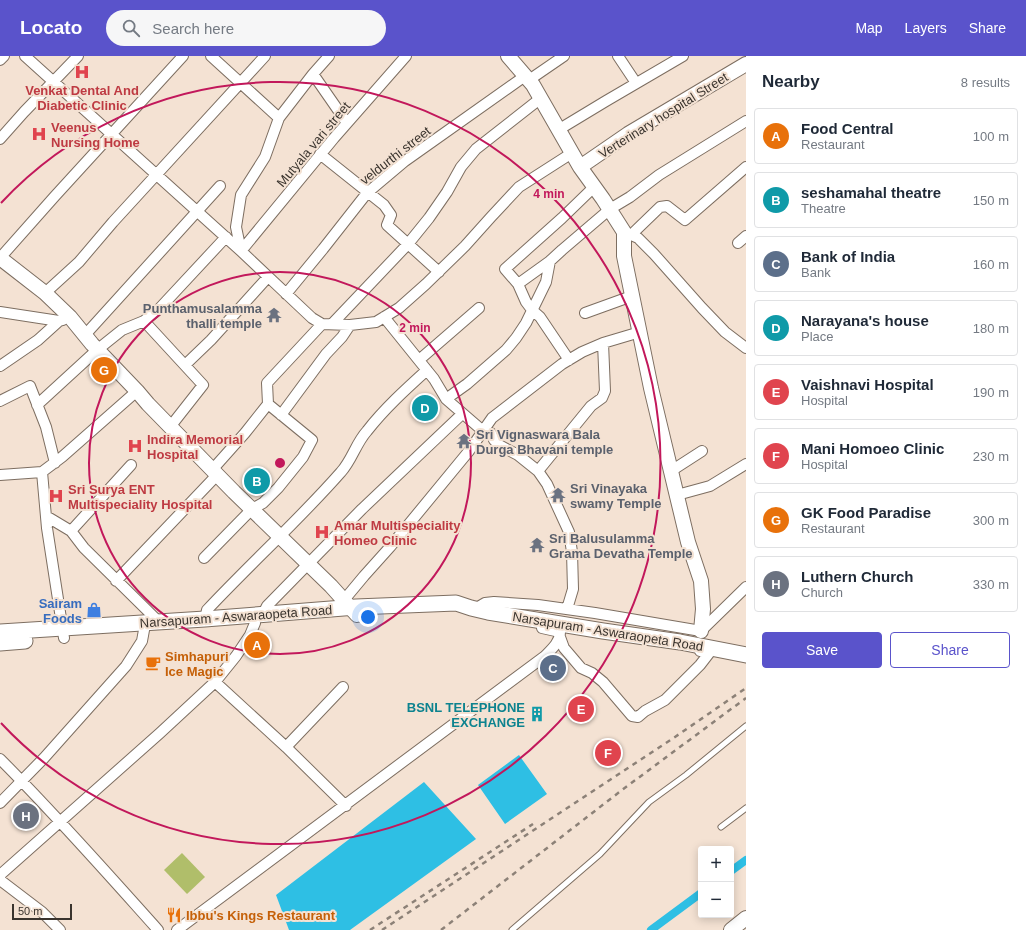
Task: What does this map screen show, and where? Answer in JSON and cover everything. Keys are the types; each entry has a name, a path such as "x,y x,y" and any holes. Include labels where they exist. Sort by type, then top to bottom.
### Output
{"main road":[{"name":"Narsapuram - Aswaraopeta Road","path":"0,632 64,633 144,630 350,608 456,603 478,610 680,642 746,655"},
{"name":"Narsapuram - Aswaraopeta Road","path":"0,643 64,633 159,622 259,618"}],"street":[{"path":"0,60 4,56"},
{"path":"25,56 197,210 312,318 327,324 350,325 376,322 399,308 465,246 519,187 572,153"},
{"path":"0,139 78,56"},
{"path":"184,56 0,258 45,293 64,319 84,336 170,427 308,564 350,608 399,536 469,451 492,418 569,360 603,343 640,332"},
{"path":"211,56 279,118"},
{"path":"45,293 79,262 113,222 265,56"},
{"path":"241,251 236,226 241,195 265,157 279,118 329,56"},
{"name":"Mutyala vari street","path":"241,251 320,154 406,56"},
{"path":"508,56 527,78 580,167 627,233 638,238 725,332 746,348"},
{"name":"veldurthi street","path":"286,294 367,193 405,161 527,78 564,56"},
{"path":"618,56 636,83"},
{"path":"558,130 683,56"},
{"name":"Verterinary hospital Street","path":"580,167 628,134 746,64"},
{"path":"313,74 347,123"},
{"path":"116,580 215,472 268,404 267,383 408,244 448,192 462,168 476,149 540,98"},
{"path":"518,284 550,261 610,209 630,197 659,175 746,121"},
{"path":"320,154 367,193 384,205 391,216 387,225 439,272"},
{"path":"701,631 703,609 702,581 688,542 651,388 624,256 627,233 660,207 667,206 684,220 746,167"},
{"path":"84,336 220,186"},
{"path":"569,360 540,317 526,302 518,284 505,269 562,218 594,186"},
{"path":"738,243 746,236"},
{"path":"37,405 97,350 122,330 144,321 159,309 226,238"},
{"path":"446,399 467,384 506,350 516,338 546,282 550,261"},
{"path":"185,366 268,277"},
{"path":"585,313 632,296"},
{"path":"419,360 479,308"},
{"path":"0,312 64,319"},
{"path":"384,317 434,379 446,399 482,431 491,433 494,440 499,445 518,455 538,471 547,484 569,532 572,552 573,589 567,609"},
{"path":"0,366 38,340 64,319"},
{"path":"144,321 203,385 170,427"},
{"path":"281,415 326,354 342,337 350,325"},
{"path":"538,471 591,406 602,398 604,391 603,343"},
{"path":"205,619 207,610 279,536 315,502 343,470 366,431 410,385 427,370"},
{"path":"0,401 30,386 46,427 55,463"},
{"path":"0,475 42,472 55,463 137,391"},
{"path":"204,558 252,509 263,503 278,488 303,457 312,440 268,404"},
{"path":"0,875 61,822 214,682 236,656 267,606 362,509 462,414"},
{"path":"671,471 702,451"},
{"path":"677,496 710,486 746,464"},
{"path":"71,531 131,465"},
{"path":"42,472 54,579 64,633"},
{"path":"46,516 71,531 84,548 159,622"},
{"path":"701,631 746,587"},
{"path":"560,634 564,648 581,668 592,673 603,682 632,716 635,717 638,717 645,711 666,700 700,665 710,652 604,636 560,634 482,614 478,610 485,603 494,602 567,609 701,631"},
{"path":"0,803 49,753 126,666 142,640 144,630"},
{"path":"177,930 188,927 468,712 546,656 555,645 560,634"},
{"path":"214,682 286,747 346,806"},
{"path":"286,747 343,687"},
{"path":"0,759 61,822 158,930"},
{"path":"0,880 42,912 60,930"},
{"path":"731,930 746,918"}],"lane":[{"path":"512,930 600,854 649,802 686,775 746,726"},
{"path":"722,827 746,808"}],"green space":[{"path":"182,853 205,877 187,894 164,870"}],"water":[{"path":"519,755 547,794 505,824 478,785"},
{"path":"424,782 476,839 350,930 289,930 276,895"}],"waterway":[{"path":"734,869 746,860"},
{"path":"651,930 698,895"}],"railway":[{"path":"382,930 675,737 746,688"},
{"path":"441,930 622,790 746,698"},
{"path":"370,930 533,824"}],"place":[{"name":"Venkat Dental And Diabetic Clinic","path":"82,72"},
{"name":"Veenus Nursing Home","path":"39,134"},
{"name":"Punthamusalamma thalli temple","path":"274,315"},
{"name":"GK Food Paradise","path":"104,370"},
{"name":"Narayana's house","path":"425,408"},
{"name":"Sri Vignaswara Bala Durga Bhavani temple","path":"464,441"},
{"name":"Indira Memorial Hospital","path":"135,446"},
{"name":"seshamahal theatre","path":"257,481"},
{"name":"Sri Vinayaka swamy Temple","path":"558,495"},
{"name":"Sri Surya ENT Multispeciality Hospital","path":"56,496"},
{"name":"Amar Multispeciality Homeo Clinic","path":"322,532"},
{"name":"Sri Balusulamma Grama Devatha Temple","path":"537,545"},
{"name":"Sairam Foods","path":"94,610"},
{"name":"Food Central","path":"257,645"},
{"name":"Simhapuri Ice Magic","path":"153,663"},
{"name":"Bank of India","path":"553,668"},
{"name":"Vaishnavi Hospital","path":"581,709"},
{"name":"BSNL TELEPHONE EXCHANGE","path":"537,714"},
{"name":"Mani Homoeo Clinic","path":"608,753"},
{"name":"Luthern Church","path":"26,816"},
{"name":"Ibbu's Kings Restaurant","path":"174,915"}]}
